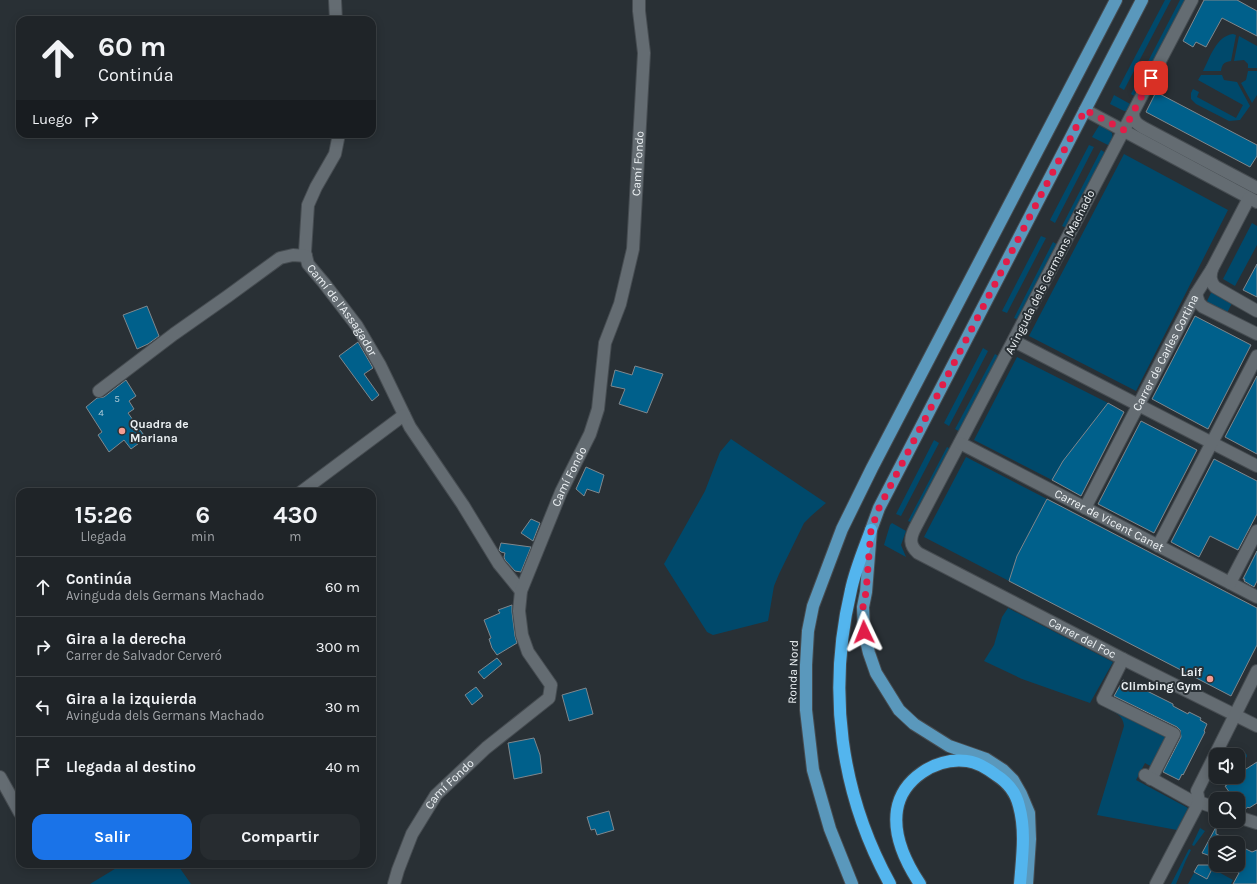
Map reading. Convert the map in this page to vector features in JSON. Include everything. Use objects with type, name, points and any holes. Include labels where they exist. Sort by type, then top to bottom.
[{"type":"highway","points":[[871,530],[851,589],[845,623],[839,678],[841,724],[844,756],[856,807],[881,868],[890,884]]},
{"type":"highway","points":[[920,884],[900,846],[897,825],[897,810],[904,789],[919,775],[937,764],[950,761],[967,761],[986,768],[1001,778],[1013,790],[1019,804],[1023,823],[1020,884]]},
{"type":"main road","name":"Ronda Nord","points":[[852,884],[830,829],[814,770],[806,710],[808,631],[813,606],[842,529],[872,468],[1116,0]]},
{"type":"main road","points":[[1027,884],[1030,839],[1028,814],[1021,794],[1013,780],[1003,770],[986,759],[949,746],[914,724],[899,710],[876,673],[864,632],[863,607],[866,592],[871,530],[879,508],[1142,0]]},
{"type":"street","points":[[335,0],[336,16]]},
{"type":"street","name":"Camí Fondo","points":[[394,884],[412,834],[436,795],[486,748],[548,698],[551,686],[528,652],[522,635],[519,611],[521,591],[561,492],[590,434],[598,409],[605,343],[620,304],[633,249],[644,52],[639,0]]},
{"type":"street","name":"Avinguda dels Germans Machado","points":[[911,544],[912,533],[1192,0]]},
{"type":"street","points":[[1085,110],[1253,200]]},
{"type":"street","points":[[1133,113],[1133,119],[1137,124],[1257,188]]},
{"type":"street","name":"Camí de l'Assagador","points":[[339,138],[335,154],[316,187],[308,206],[305,252],[308,264],[358,326],[380,365],[410,427],[463,505],[499,564],[521,591]]},
{"type":"street","name":"Carrer de Carles Cortina","points":[[1085,508],[1196,294],[1253,200]]},
{"type":"street","points":[[99,391],[174,334],[280,258],[293,255],[306,256]]},
{"type":"street","points":[[1212,269],[1210,276],[1211,282],[1215,287],[1257,311]]},
{"type":"street","points":[[1206,308],[1202,301],[1207,292],[1214,289],[1220,290]]},
{"type":"street","points":[[1196,294],[1196,299],[1206,308],[1257,334]]},
{"type":"street","points":[[1014,341],[1257,466]]},
{"type":"street","points":[[1158,546],[1257,356]]},
{"type":"street","points":[[306,488],[404,416]]},
{"type":"street","name":"Carrer de Vicent Canet","points":[[960,443],[1257,597]]},
{"type":"street","points":[[1230,583],[1257,531]]},
{"type":"street","name":"Carrer del Foc","points":[[911,544],[918,553],[1234,716],[1257,726]]},
{"type":"street","points":[[1123,659],[1103,699],[1174,734],[1148,777],[1198,803],[1209,806]]},
{"type":"street","points":[[1156,884],[1198,803],[1197,791],[1257,670]]},
{"type":"street","points":[[0,777],[16,806]]},
{"type":"street","points":[[1245,819],[1257,823]]},
{"type":"shaded area","points":[[1165,0],[1171,0],[1124,90],[1119,87]]},
{"type":"shaded area","points":[[1180,0],[1186,0],[1136,97],[1131,94]]},
{"type":"shaded area","points":[[1233,34],[1236,35],[1231,61],[1224,64],[1221,71],[1203,71],[1218,43],[1227,36]]},
{"type":"shaded area","points":[[1239,36],[1257,46],[1257,68],[1248,68],[1248,64],[1244,60],[1234,61]]},
{"type":"shaded area","points":[[1248,71],[1257,71],[1257,95],[1252,103],[1241,83],[1246,80]]},
{"type":"shaded area","points":[[1201,75],[1222,75],[1224,80],[1237,82],[1250,106],[1240,120],[1229,121],[1196,104],[1191,99],[1193,89],[1199,92],[1197,97],[1236,118],[1243,105],[1198,80]]},
{"type":"shaded area","points":[[1114,95],[1132,105],[1127,111],[1110,104]]},
{"type":"shaded area","points":[[1100,124],[1112,133],[1113,140],[1110,146],[1092,137]]},
{"type":"shaded area","points":[[1089,145],[1094,147],[1055,223],[1050,220]]},
{"type":"shaded area","points":[[1101,150],[1106,153],[1067,228],[1062,226]]},
{"type":"shaded area","points":[[1124,154],[1228,210],[1136,391],[1029,336]]},
{"type":"shaded area","points":[[1252,223],[1257,226],[1257,245],[1235,286],[1223,279]]},
{"type":"shaded area","points":[[1041,236],[1046,238],[1007,313],[1002,311]]},
{"type":"shaded area","points":[[1053,242],[1058,245],[1019,320],[1014,318]]},
{"type":"shaded area","points":[[1211,293],[1232,303],[1227,313],[1208,303],[1207,301]]},
{"type":"shaded area","points":[[983,348],[988,351],[949,426],[944,423]]},
{"type":"shaded area","points":[[995,354],[1000,357],[960,432],[955,429]]},
{"type":"shaded area","points":[[1017,357],[1108,403],[1062,463],[1052,480],[974,440]]},
{"type":"shaded area","points":[[731,439],[826,503],[804,523],[774,586],[768,621],[713,635],[707,632],[664,564],[705,491],[720,452]]},
{"type":"shaded area","points":[[934,440],[939,443],[901,516],[896,514]]},
{"type":"shaded area","points":[[947,447],[952,450],[913,523],[908,521]]},
{"type":"shaded area","points":[[966,457],[1047,499],[1017,556],[1009,581],[924,537]]},
{"type":"shaded area","points":[[892,523],[906,531],[901,545],[906,557],[884,545]]},
{"type":"shaded area","points":[[1008,608],[1113,662],[1090,703],[1022,679],[984,661],[994,645],[1002,617]]},
{"type":"shaded area","points":[[1111,706],[1168,737],[1152,767],[1145,763],[1136,780],[1188,808],[1177,830],[1097,815],[1124,726],[1119,715],[1108,709]]},
{"type":"shaded area","points":[[1200,828],[1205,831],[1194,846],[1192,845]]},
{"type":"shaded area","points":[[1189,849],[1191,850],[1176,884],[1171,884]]},
{"type":"shaded area","points":[[116,868],[180,868],[191,884],[90,884]]},
{"type":"shaded area","points":[[1211,872],[1218,872],[1233,880],[1231,884],[1188,884],[1194,873],[1207,879]]},
{"type":"building","points":[[1204,0],[1237,0],[1257,11],[1257,36],[1222,18],[1206,47],[1196,42],[1193,47],[1183,41]]},
{"type":"building","points":[[1156,92],[1257,145],[1257,156],[1250,167],[1146,112]]},
{"type":"building","points":[[1257,264],[1257,297],[1243,290]]},
{"type":"building","points":[[147,306],[159,336],[148,344],[137,349],[123,315]]},
{"type":"building","points":[[1195,316],[1251,345],[1208,429],[1152,399]]},
{"type":"building","points":[[358,342],[373,368],[364,374],[379,395],[372,401],[339,356]]},
{"type":"building","points":[[635,366],[663,374],[647,413],[619,404],[625,389],[611,386],[615,370],[632,375]]},
{"type":"building","points":[[1257,376],[1257,454],[1225,437]]},
{"type":"building","points":[[126,380],[136,396],[129,401],[134,409],[128,413],[146,438],[131,449],[124,440],[109,452],[98,435],[102,432],[86,407],[97,398],[104,397]]},
{"type":"building","points":[[1108,403],[1124,412],[1081,496],[1052,480],[1063,461]]},
{"type":"building","points":[[1141,421],[1197,450],[1154,533],[1098,504]]},
{"type":"building","points":[[1214,459],[1257,481],[1257,514],[1238,550],[1210,536],[1199,557],[1171,542]]},
{"type":"building","points":[[586,467],[604,475],[599,493],[587,489],[584,496],[576,489]]},
{"type":"building","points":[[1047,499],[1257,608],[1257,645],[1231,696],[1009,581],[1017,556]]},
{"type":"building","points":[[531,519],[540,523],[533,541],[521,533]]},
{"type":"building","points":[[501,543],[531,547],[521,572],[515,571],[505,560],[505,553],[499,550]]},
{"type":"building","points":[[1257,551],[1257,581],[1254,587],[1243,579]]},
{"type":"building","points":[[512,605],[517,643],[497,655],[492,648],[489,639],[491,638],[484,620],[500,613],[498,610]]},
{"type":"building","points":[[497,658],[502,664],[484,679],[478,672]]},
{"type":"building","points":[[1123,680],[1173,704],[1173,706],[1188,714],[1189,712],[1201,718],[1200,720],[1207,724],[1204,731],[1205,732],[1179,780],[1163,772],[1181,737],[1180,730],[1177,727],[1114,696]]},
{"type":"building","points":[[476,687],[483,696],[472,705],[465,695]]},
{"type":"building","points":[[586,688],[593,714],[569,721],[562,695]]},
{"type":"building","points":[[534,738],[540,755],[542,773],[514,779],[508,743]]},
{"type":"building","points":[[1257,762],[1257,803],[1245,809],[1245,792],[1229,792],[1225,786],[1227,785],[1226,784],[1245,784],[1246,769]]},
{"type":"building","points":[[609,811],[614,830],[597,835],[595,829],[591,830],[587,817]]},
{"type":"building","points":[[1216,828],[1216,834],[1221,836],[1211,836]]},
{"type":"building","points":[[1209,840],[1209,856],[1202,853]]},
{"type":"building","points":[[1245,848],[1252,852],[1257,850],[1257,884],[1233,884],[1239,873],[1237,872],[1245,872]]},
{"type":"building","points":[[1198,865],[1209,865],[1209,872],[1210,872],[1207,879],[1194,872]]},
{"type":"place","name":"Quadra de Mariana","points":[[122,431]]},
{"type":"place","name":"Laif Climbing Gym","points":[[1210,679]]},
{"type":"route","points":[[864,632],[863,607],[866,592],[871,530],[879,508],[1085,110],[1124,130],[1151,78]]}]
